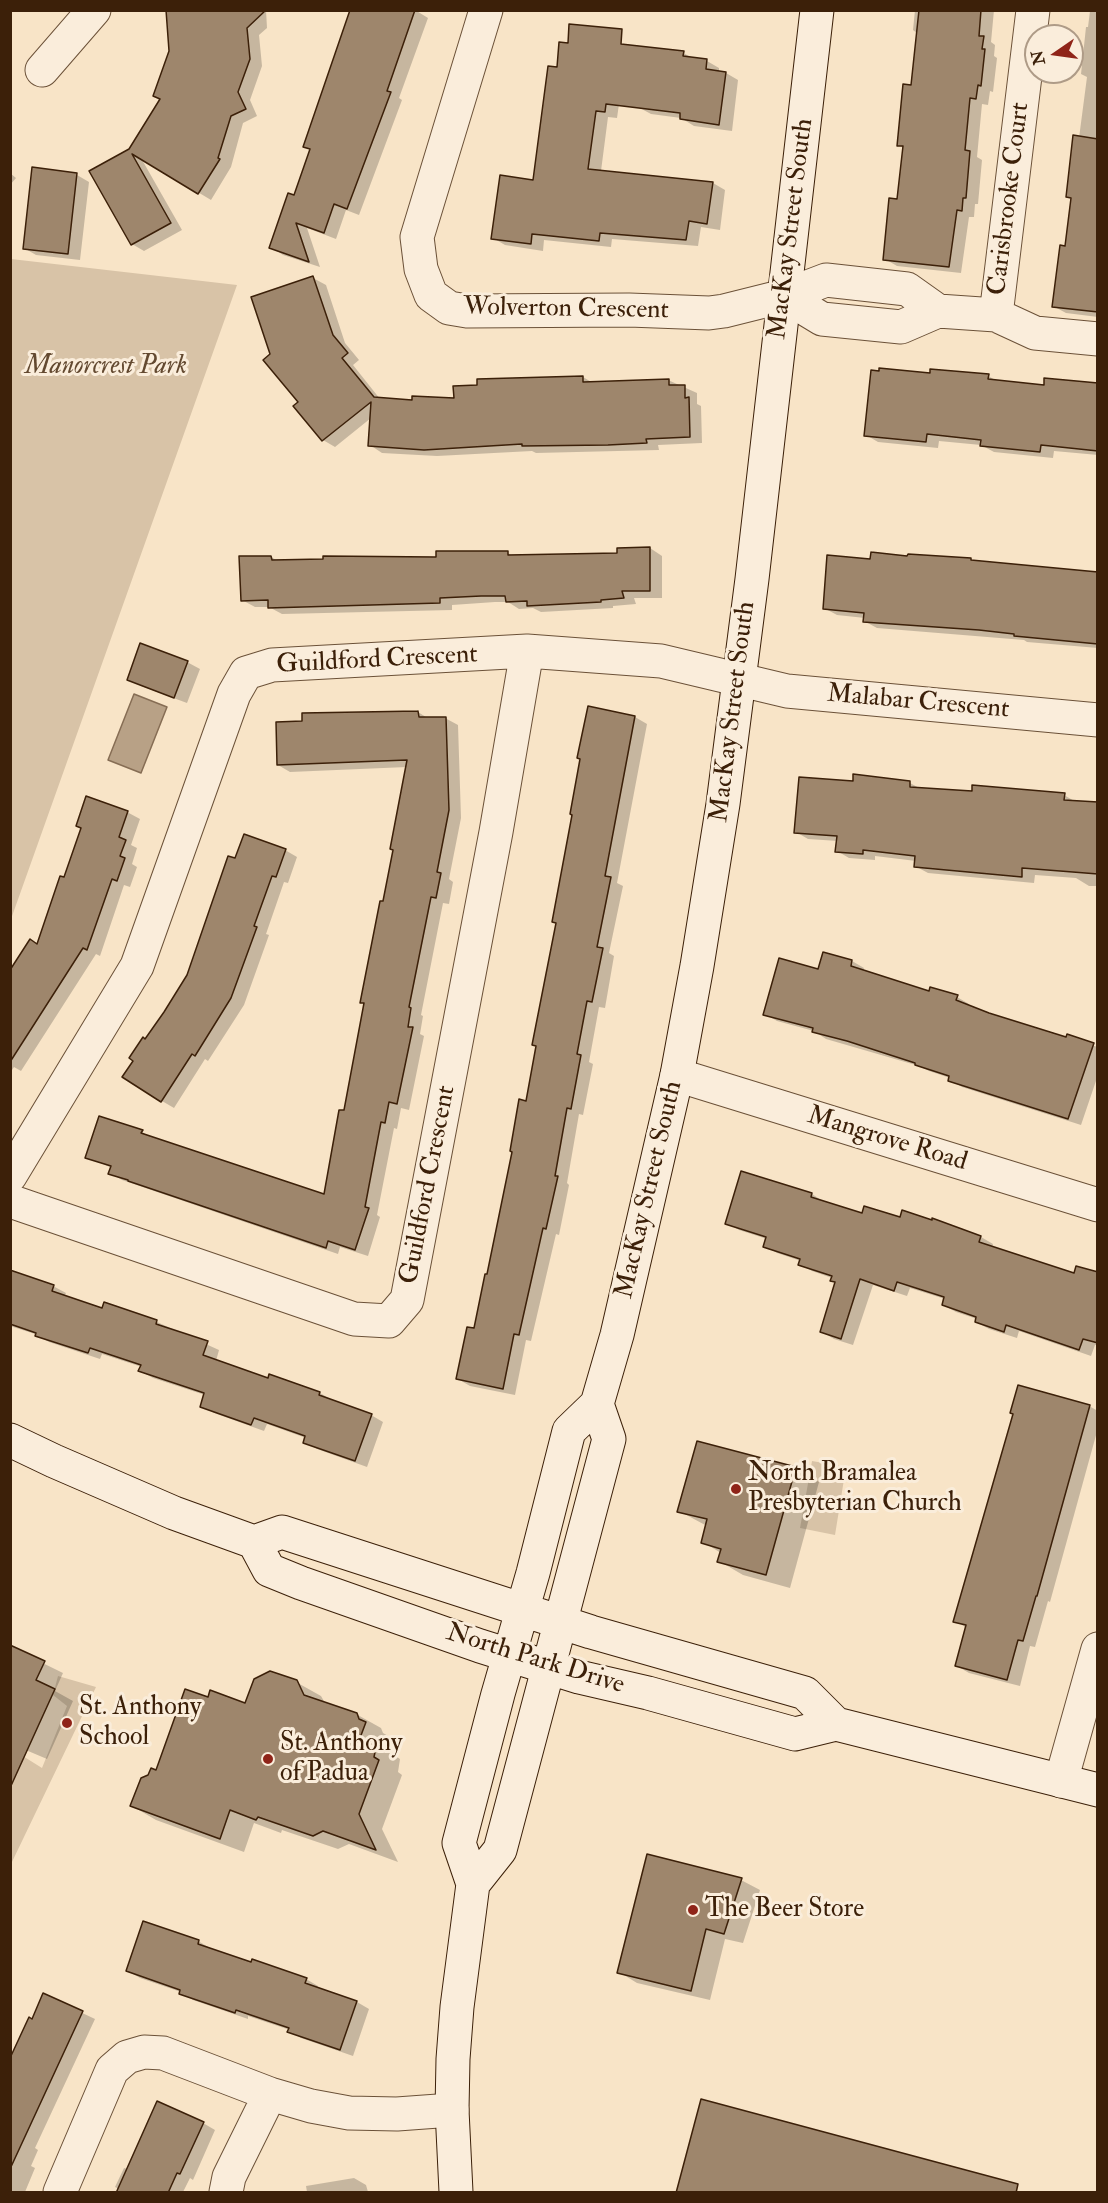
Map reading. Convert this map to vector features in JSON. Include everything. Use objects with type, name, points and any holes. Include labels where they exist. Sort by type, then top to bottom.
[{"type":"street","points":[[42,70],[94,10]]},
{"type":"street","name":"Wolverton Crescent","points":[[486,10],[417,237],[421,269],[431,295],[449,308],[467,311],[629,310],[709,313],[784,296]]},
{"type":"street","name":"MacKay Street South","points":[[473,1884],[459,1843],[569,1431],[597,1404],[617,1335],[677,1075],[723,804],[817,10]]},
{"type":"street","name":"Carisbrooke Court","points":[[996,315],[1033,10]]},
{"type":"street","name":"Carisbrooke Court","points":[[784,296],[826,280],[907,289],[938,311],[996,315],[1035,333],[1098,339]]},
{"type":"street","name":"Guildford Crescent","points":[[10,1176],[136,966],[234,694],[246,673],[272,665],[527,651],[661,661],[739,680]]},
{"type":"street","name":"Guildford Crescent","points":[[10,1202],[354,1319],[389,1321],[407,1300],[496,832],[527,651]]},
{"type":"street","name":"Malabar Crescent","points":[[739,680],[788,691],[1098,720]]},
{"type":"street","name":"Mangrove Road","points":[[677,1075],[1098,1205]]},
{"type":"street","points":[[456,2193],[452,2110],[457,2007],[473,1884],[500,1850],[609,1439],[597,1404]]},
{"type":"street","points":[[10,1440],[174,1513],[254,1542]]},
{"type":"street","name":"North Park Drive","points":[[836,1724],[805,1693],[560,1622],[282,1532],[254,1542],[269,1570],[301,1583],[549,1667],[795,1734],[836,1724],[1098,1790]]},
{"type":"street","points":[[1061,1780],[1098,1649]]},
{"type":"street","points":[[60,2193],[112,2070],[127,2056],[144,2052],[163,2053],[270,2094],[311,2106],[349,2113],[397,2114],[452,2110]]},
{"type":"street","points":[[226,2193],[229,2177],[270,2094]]},
{"type":"green space","name":"Manorcrest Park","points":[[10,259],[237,285],[11,919]]},
{"type":"green space","points":[[812,1461],[846,1467],[835,1535],[800,1528]]},
{"type":"green space","points":[[58,1676],[96,1687],[11,1864],[11,1769],[18,1753],[42,1768],[67,1706],[53,1695]]},
{"type":"shaded area","points":[[134,694],[167,707],[141,773],[108,760]]},
{"type":"building","points":[[166,10],[266,10],[247,28],[250,59],[238,92],[246,109],[231,116],[218,158],[220,159],[198,194],[132,154],[171,223],[131,245],[89,171],[129,149],[160,99],[153,96],[169,51]]},
{"type":"building","points":[[350,10],[415,10],[387,91],[391,92],[347,209],[334,204],[324,233],[296,223],[309,262],[269,248],[288,193],[294,195],[310,149],[303,147]]},
{"type":"building","points":[[919,10],[981,10],[979,36],[984,36],[982,49],[985,49],[981,86],[978,85],[976,99],[970,98],[965,150],[970,151],[966,198],[963,198],[962,211],[957,210],[949,267],[883,260],[889,198],[897,199],[903,146],[897,146],[903,84],[911,85]]},
{"type":"building","points":[[569,24],[622,29],[621,44],[684,51],[683,56],[707,59],[706,69],[726,72],[719,125],[680,119],[680,113],[606,104],[605,112],[596,111],[588,169],[713,182],[707,224],[689,221],[686,240],[600,233],[599,241],[532,234],[531,244],[491,239],[500,175],[533,180],[548,66],[557,67],[559,42],[568,43]]},
{"type":"building","points":[[1073,135],[1098,139],[1098,312],[1052,307],[1060,245],[1065,246],[1071,198],[1066,197]]},
{"type":"building","points":[[32,167],[77,173],[68,254],[23,249]]},
{"type":"building","points":[[313,276],[333,335],[348,353],[342,358],[374,397],[412,400],[412,396],[454,398],[453,386],[477,385],[477,379],[583,376],[583,382],[669,379],[669,385],[685,385],[685,398],[689,397],[690,437],[646,439],[647,443],[608,445],[522,446],[522,444],[424,450],[368,446],[371,402],[322,441],[293,406],[298,402],[263,360],[270,354],[251,297]]},
{"type":"building","points":[[879,368],[930,373],[930,369],[989,374],[988,379],[1044,385],[1044,378],[1098,383],[1098,451],[1041,445],[1040,452],[980,446],[981,440],[927,434],[926,442],[864,436],[871,370],[879,371]]},
{"type":"building","points":[[650,547],[650,591],[622,591],[624,598],[601,600],[601,602],[527,606],[527,601],[506,602],[505,596],[481,596],[440,598],[440,603],[268,608],[268,600],[241,601],[239,556],[271,556],[272,560],[323,559],[323,556],[436,557],[436,551],[508,551],[508,555],[617,553],[617,548]]},
{"type":"building","points":[[871,552],[907,556],[908,554],[971,558],[971,560],[1098,572],[1098,644],[1014,636],[1014,634],[979,630],[863,622],[864,613],[823,609],[827,555],[870,559]]},
{"type":"building","points":[[140,643],[188,661],[174,698],[127,680]]},
{"type":"building","points":[[588,706],[635,716],[605,876],[611,877],[597,947],[603,948],[592,1002],[587,1001],[577,1054],[581,1055],[571,1109],[567,1108],[555,1176],[558,1176],[546,1229],[543,1228],[519,1335],[514,1334],[503,1389],[456,1379],[467,1327],[474,1328],[485,1274],[487,1274],[512,1152],[510,1151],[519,1099],[526,1101],[536,1046],[532,1045],[556,923],[552,922],[572,815],[570,814],[580,759],[577,758]]},
{"type":"building","points":[[418,711],[419,717],[446,717],[449,810],[437,872],[441,873],[436,898],[431,897],[409,1007],[411,1008],[408,1027],[413,1027],[397,1104],[389,1102],[385,1123],[381,1122],[365,1207],[369,1208],[355,1250],[328,1241],[326,1248],[128,1181],[108,1174],[111,1166],[85,1158],[99,1116],[143,1130],[141,1133],[324,1194],[339,1110],[344,1110],[364,1003],[360,1003],[380,901],[383,901],[393,850],[390,849],[407,760],[277,765],[276,722],[302,721],[302,713]]},
{"type":"building","points":[[853,774],[910,781],[910,787],[972,791],[972,785],[1065,793],[1064,800],[1098,802],[1098,874],[1022,868],[1022,877],[914,867],[915,856],[863,850],[863,854],[835,852],[837,836],[794,833],[799,777],[853,781]]},
{"type":"building","points":[[86,796],[128,811],[119,837],[126,840],[120,856],[125,858],[117,881],[112,879],[87,950],[83,948],[10,1062],[10,970],[30,939],[37,944],[60,876],[64,877],[81,828],[76,826]]},
{"type":"building","points":[[244,834],[286,849],[276,877],[272,876],[254,926],[257,927],[231,998],[195,1056],[192,1054],[161,1102],[122,1077],[133,1061],[129,1058],[164,1012],[187,975],[228,856],[235,858]]},
{"type":"building","points":[[823,952],[852,960],[851,966],[929,991],[930,987],[958,995],[956,1000],[989,1013],[1066,1037],[1067,1034],[1094,1043],[1068,1119],[948,1081],[949,1076],[847,1041],[812,1032],[813,1028],[763,1015],[779,958],[818,969]]},
{"type":"building","points":[[741,1171],[812,1193],[811,1197],[862,1213],[864,1206],[900,1217],[902,1210],[932,1220],[932,1218],[981,1236],[979,1242],[1074,1273],[1076,1266],[1098,1272],[1098,1343],[1083,1339],[1079,1350],[1006,1325],[1004,1332],[975,1322],[976,1317],[942,1305],[944,1297],[897,1282],[894,1291],[860,1279],[841,1339],[820,1332],[835,1282],[830,1281],[832,1276],[798,1265],[800,1259],[763,1247],[766,1237],[725,1224]]},
{"type":"building","points":[[10,1270],[54,1285],[52,1291],[102,1308],[104,1302],[157,1320],[156,1324],[208,1341],[203,1355],[268,1378],[269,1374],[372,1414],[355,1461],[303,1443],[305,1436],[254,1418],[251,1425],[200,1407],[204,1393],[138,1371],[141,1365],[90,1348],[88,1353],[35,1336],[36,1333],[10,1324]]},
{"type":"building","points":[[1018,1385],[1090,1405],[1037,1596],[1023,1641],[1018,1640],[1007,1680],[955,1666],[966,1625],[953,1622],[1013,1414],[1010,1413]]},
{"type":"building","name":"North Bramalea Presbyterian Church","points":[[697,1441],[796,1467],[766,1575],[717,1562],[721,1549],[701,1543],[707,1519],[677,1512]]},
{"type":"building","points":[[10,1645],[45,1661],[36,1680],[55,1689],[10,1788]]},
{"type":"building","name":"St. Anthony of Padua","points":[[270,1671],[297,1680],[304,1695],[357,1713],[359,1719],[366,1722],[360,1738],[377,1743],[374,1757],[379,1760],[359,1814],[376,1850],[323,1831],[313,1836],[230,1810],[220,1839],[130,1806],[141,1778],[148,1775],[151,1768],[156,1770],[185,1689],[208,1697],[210,1690],[245,1703],[254,1679]]},
{"type":"building","points":[[647,1854],[742,1878],[724,1934],[706,1929],[691,1991],[617,1973]]},
{"type":"building","points":[[143,1921],[199,1940],[198,1944],[307,1978],[305,1983],[357,2001],[340,2050],[287,2032],[289,2028],[179,1994],[180,1990],[126,1971]]},
{"type":"building","points":[[43,1993],[83,2011],[10,2169],[10,2058],[29,2017],[32,2019]]},
{"type":"building","points":[[701,2099],[1018,2184],[1016,2193],[676,2193]]},
{"type":"building","points":[[157,2101],[204,2122],[180,2174],[177,2173],[168,2193],[116,2193]]},
{"type":"place","name":"North Bramalea Presbyterian Church","points":[[736,1489]]},
{"type":"place","name":"St. Anthony School","points":[[67,1723]]},
{"type":"place","name":"St. Anthony of Padua","points":[[268,1759]]},
{"type":"place","name":"The Beer Store","points":[[693,1910]]}]
